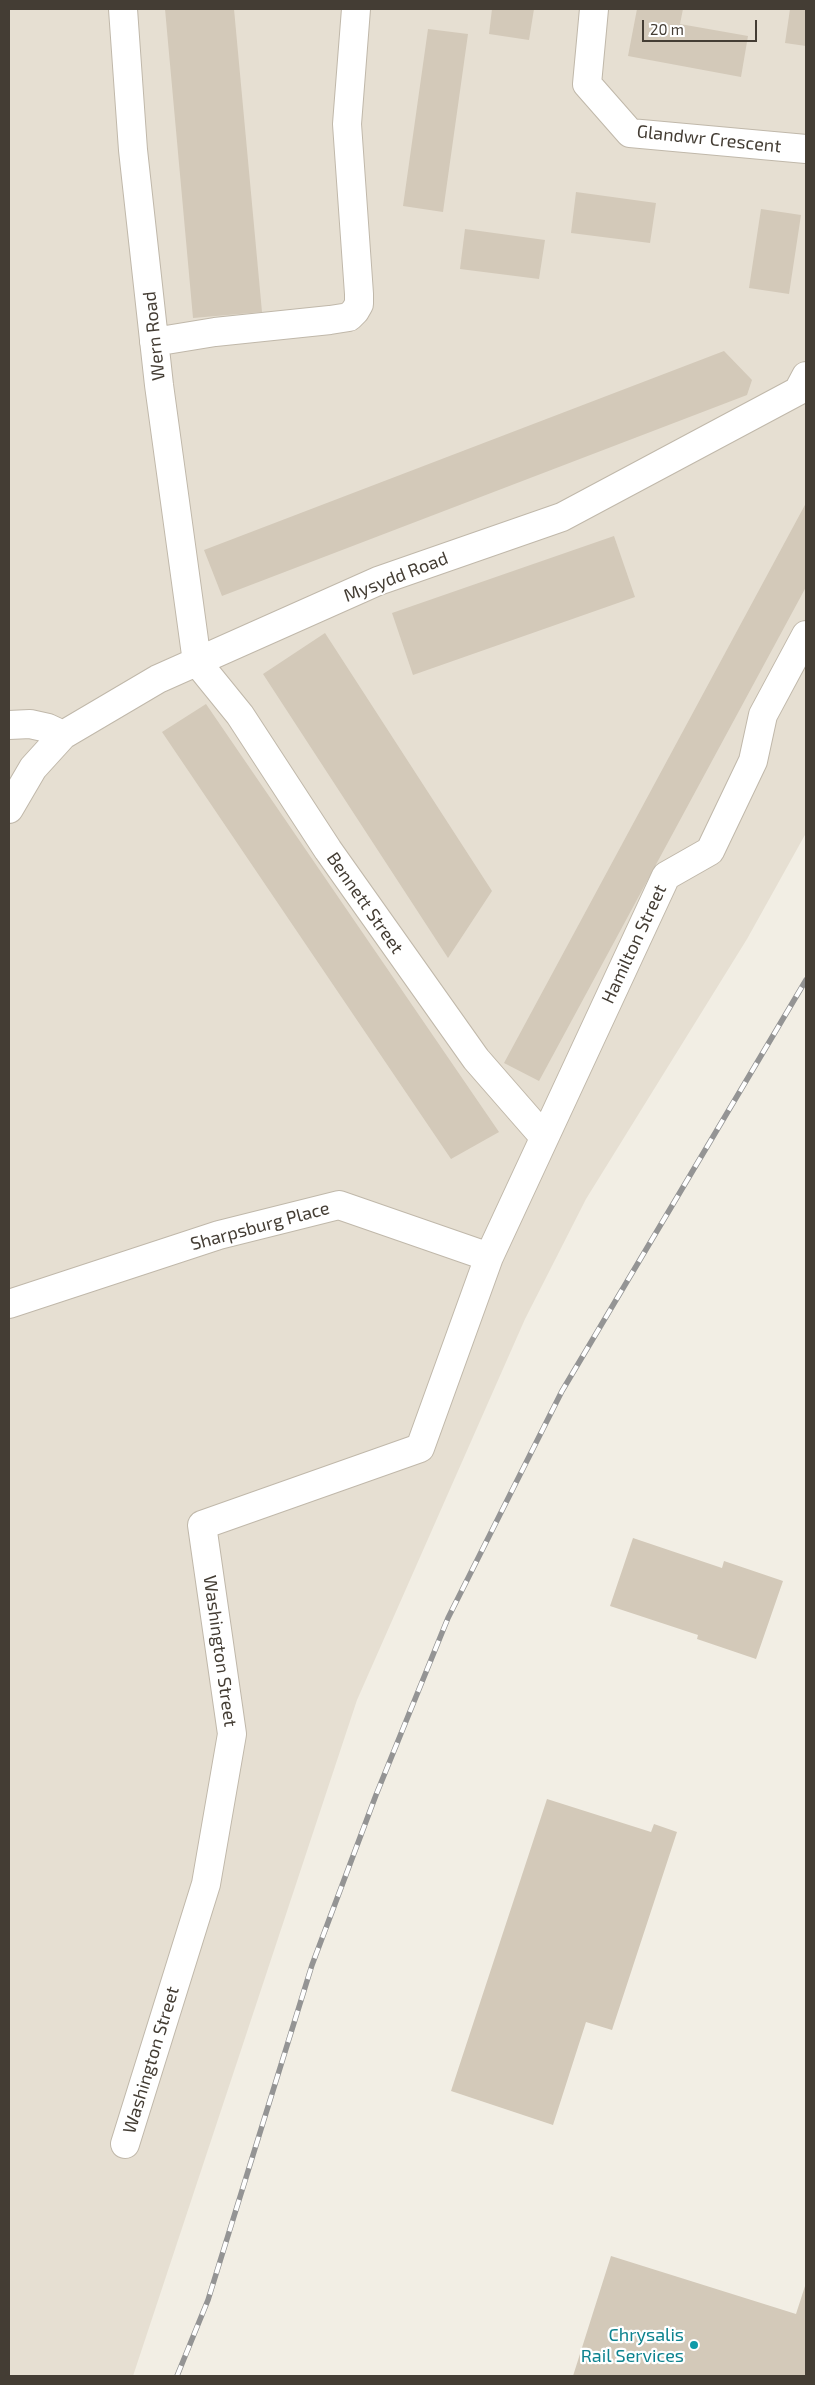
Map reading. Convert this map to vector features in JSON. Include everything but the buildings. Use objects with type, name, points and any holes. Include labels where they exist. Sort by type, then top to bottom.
[{"type":"street","name":"Wern Road","points":[[123,9],[133,150],[154,342],[197,662]]},
{"type":"street","points":[[154,342],[215,332],[330,320],[349,316],[355,311],[359,304],[359,294],[347,124],[356,9]]},
{"type":"street","name":"Glandwr Crescent","points":[[594,9],[587,84],[630,132],[806,149]]},
{"type":"street","name":"Mysydd Road","points":[[9,809],[34,768],[63,735],[127,696],[197,662],[378,581],[562,517],[803,388]]},
{"type":"street","name":"Hamilton Street","points":[[489,1256],[666,876],[710,851],[753,761],[763,715],[806,635]]},
{"type":"street","name":"Bennett Street","points":[[197,662],[240,715],[328,850],[476,1059],[544,1137]]},
{"type":"street","points":[[9,725],[30,724],[48,728],[63,735]]},
{"type":"street","name":"Sharpsburg Place","points":[[9,1304],[219,1235],[339,1205],[489,1256]]},
{"type":"street","name":"Washington Street","points":[[125,2144],[206,1884],[232,1734],[202,1525],[420,1448],[489,1256]]},
{"type":"shaded area","points":[[9,9],[806,9],[806,833],[747,939],[586,1199],[525,1319],[357,1700],[133,2376],[9,2376]]},
{"type":"railway","points":[[177,2376],[208,2300],[312,1965],[376,1795],[448,1618],[562,1391],[806,980]]},
{"type":"place","name":"Chrysalis Rail Services","points":[[694,2345]]}]
